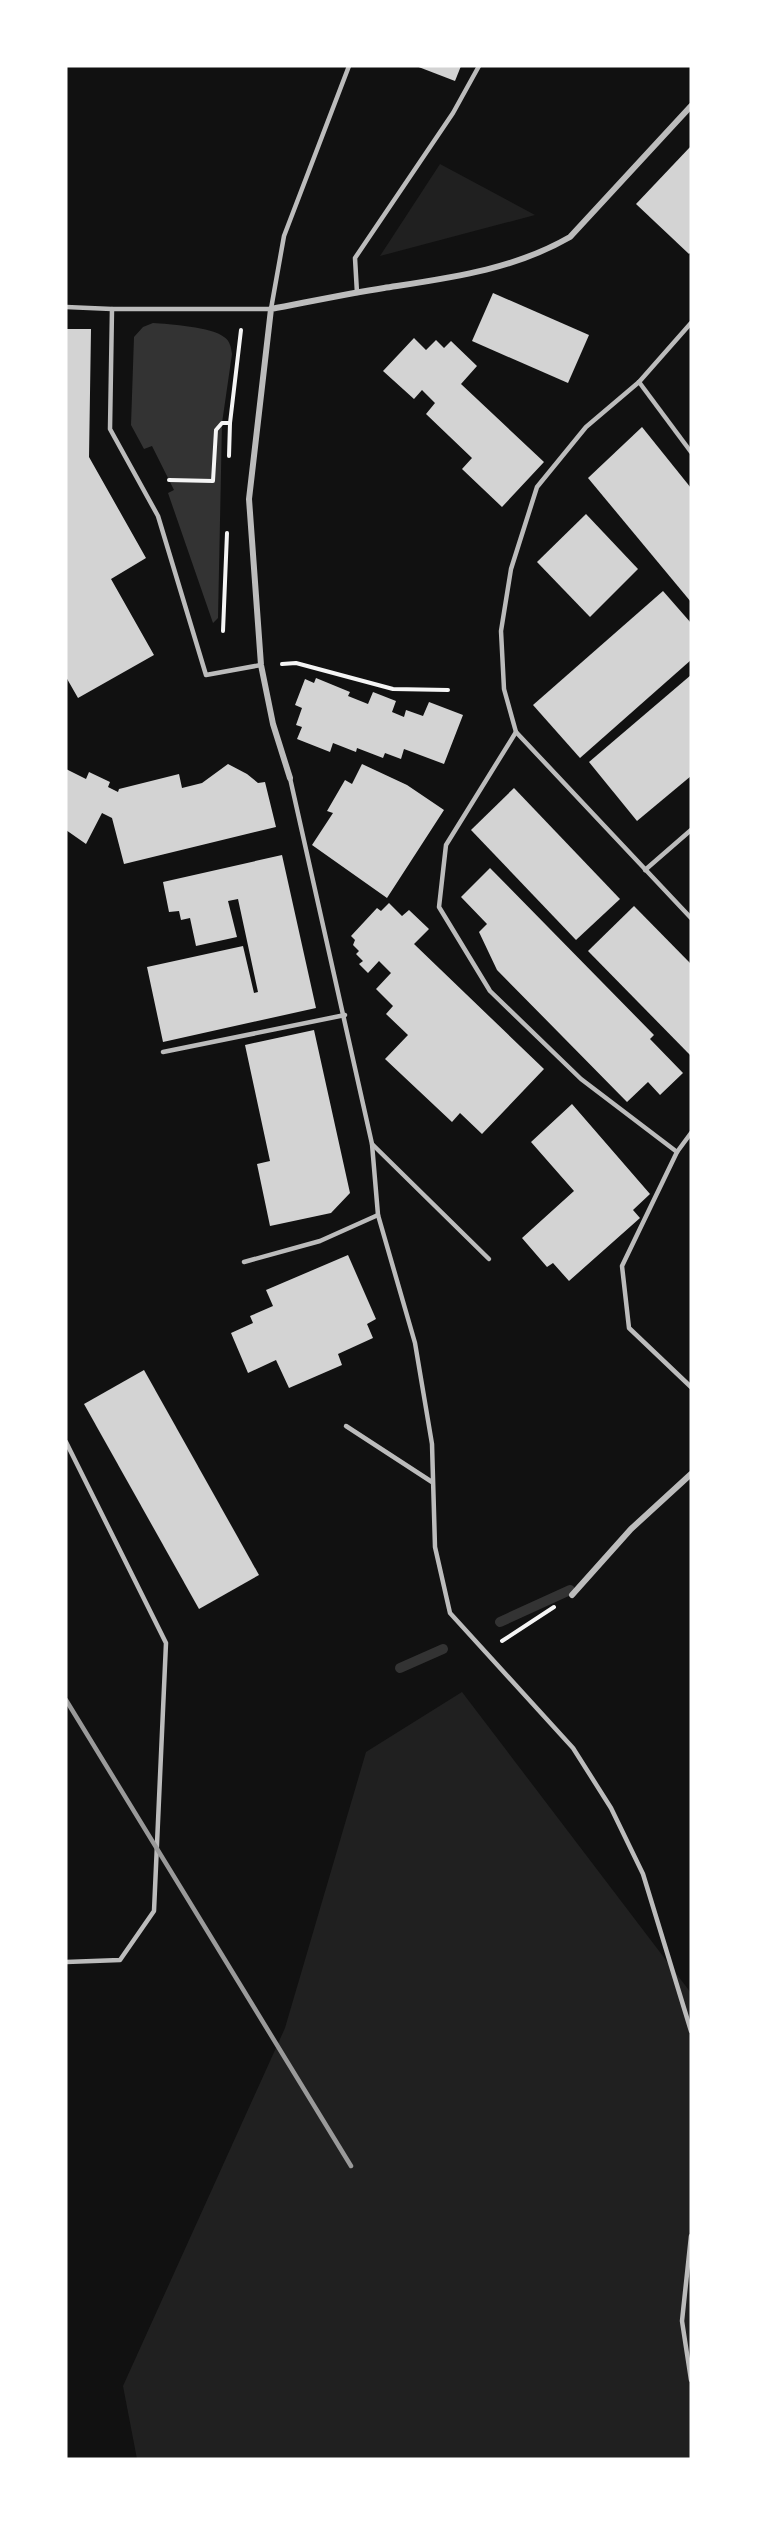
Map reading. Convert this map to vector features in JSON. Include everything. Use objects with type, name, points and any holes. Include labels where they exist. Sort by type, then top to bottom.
[{"type":"street","points":[[290,778],[273,724],[261,665],[249,499],[270,309],[485,272],[525,260],[552,248],[570,237],[691,106]]},
{"type":"street","points":[[572,1595],[631,1528],[691,1474]]},
{"type":"lane","points":[[66,307],[270,309],[284,236],[349,66]]},
{"type":"lane","points":[[357,293],[355,258],[453,113],[479,66]]},
{"type":"lane","points":[[112,309],[110,429],[158,516],[206,675],[261,665]]},
{"type":"lane","points":[[691,323],[639,382],[586,427],[537,487],[511,569],[501,631],[504,689],[516,732],[691,918]]},
{"type":"lane","points":[[639,382],[691,452]]},
{"type":"lane","points":[[516,732],[446,845],[439,907],[490,992],[581,1079],[677,1152]]},
{"type":"lane","points":[[290,778],[345,1015],[372,1144],[378,1215],[415,1343],[432,1444],[435,1547],[450,1613],[573,1748],[611,1808],[643,1874],[691,2031]]},
{"type":"lane","points":[[645,870],[691,830]]},
{"type":"lane","points":[[163,1052],[345,1015]]},
{"type":"lane","points":[[691,1133],[677,1152],[622,1266],[629,1328],[691,1387]]},
{"type":"lane","points":[[372,1144],[489,1258]]},
{"type":"lane","points":[[244,1262],[320,1241],[378,1215]]},
{"type":"lane","points":[[346,1426],[432,1482]]},
{"type":"lane","points":[[66,1442],[166,1643],[154,1911],[120,1960],[66,1962]]},
{"type":"lane","points":[[691,2236],[682,2321],[691,2380]]},
{"type":"path","points":[[169,480],[213,481],[216,430],[222,423],[230,423]]},
{"type":"path","points":[[261,665],[296,663],[393,689],[448,690]]},
{"type":"path","points":[[487,1652],[572,1595]]},
{"type":"shaded area","points":[[440,164],[535,215],[380,256]]},
{"type":"shaded area","points":[[153,323],[190,327],[218,334],[229,342],[232,354],[222,423],[218,618],[213,623],[168,493],[174,490],[152,446],[144,449],[131,425],[134,337],[143,327]]},
{"type":"shaded area","points":[[462,1692],[691,1993],[691,2459],[137,2459],[123,2386],[285,2028],[366,1752]]},
{"type":"building","points":[[416,66],[461,66],[455,81]]},
{"type":"building","points":[[691,146],[691,252],[689,254],[636,204]]},
{"type":"building","points":[[493,293],[589,335],[568,383],[472,341]]},
{"type":"building","points":[[66,329],[91,329],[89,457],[146,558],[111,579],[154,655],[78,698],[66,677]]},
{"type":"building","points":[[414,338],[426,350],[436,340],[444,348],[451,341],[477,366],[461,384],[544,462],[502,507],[462,469],[472,458],[426,414],[435,403],[422,390],[414,399],[383,371]]},
{"type":"building","points":[[642,427],[691,488],[691,602],[588,478]]},
{"type":"building","points":[[586,514],[638,569],[590,617],[537,562]]},
{"type":"building","points":[[663,591],[691,623],[691,660],[580,758],[533,705]]},
{"type":"building","points":[[691,675],[691,776],[637,821],[589,762]]},
{"type":"building","points":[[316,678],[350,692],[348,696],[368,704],[373,692],[396,701],[392,712],[404,717],[406,710],[423,716],[429,702],[463,715],[444,764],[404,749],[401,759],[385,753],[383,758],[357,748],[356,752],[333,743],[330,752],[297,739],[302,727],[296,725],[302,708],[295,705],[305,679],[314,683]]},
{"type":"building","points":[[228,764],[258,783],[265,782],[276,827],[124,864],[112,818],[102,813],[86,844],[66,830],[66,769],[86,779],[89,772],[110,782],[108,787],[118,792],[119,789],[179,774],[182,788],[202,783]]},
{"type":"building","points":[[362,764],[407,785],[444,810],[387,898],[312,845],[333,813],[327,811],[345,780],[352,784]]},
{"type":"building","points":[[514,788],[620,899],[576,940],[471,830]]},
{"type":"building","points":[[282,855],[316,1008],[163,1042],[147,967],[243,946],[254,993],[258,992],[238,899],[228,901],[237,937],[196,946],[190,918],[181,920],[179,911],[169,912],[163,882]]},
{"type":"building","points":[[490,868],[654,1035],[650,1039],[683,1073],[660,1095],[648,1082],[627,1102],[497,970],[479,932],[487,924],[461,897]]},
{"type":"building","points":[[389,903],[402,916],[409,910],[429,929],[414,944],[544,1069],[482,1134],[460,1113],[452,1122],[385,1059],[408,1035],[386,1014],[393,1006],[376,989],[391,973],[379,961],[368,973],[359,964],[363,961],[356,954],[359,951],[353,945],[355,940],[351,936],[377,908],[381,911]]},
{"type":"building","points":[[634,906],[691,964],[691,1056],[588,951]]},
{"type":"building","points":[[314,1030],[350,1193],[331,1213],[270,1226],[257,1164],[270,1161],[245,1045]]},
{"type":"building","points":[[572,1104],[650,1194],[633,1210],[640,1218],[569,1281],[553,1263],[547,1267],[522,1238],[574,1191],[531,1142]]},
{"type":"building","points":[[348,1255],[376,1319],[367,1324],[373,1338],[338,1354],[342,1365],[289,1388],[276,1360],[248,1373],[231,1333],[253,1323],[250,1316],[273,1306],[266,1290]]},
{"type":"building","points":[[144,1370],[259,1575],[199,1609],[84,1404]]},
{"type":"waterway","points":[[500,1622],[570,1590]]},
{"type":"waterway","points":[[400,1668],[443,1649]]},
{"type":"railway","points":[[66,1700],[351,2166]]}]
